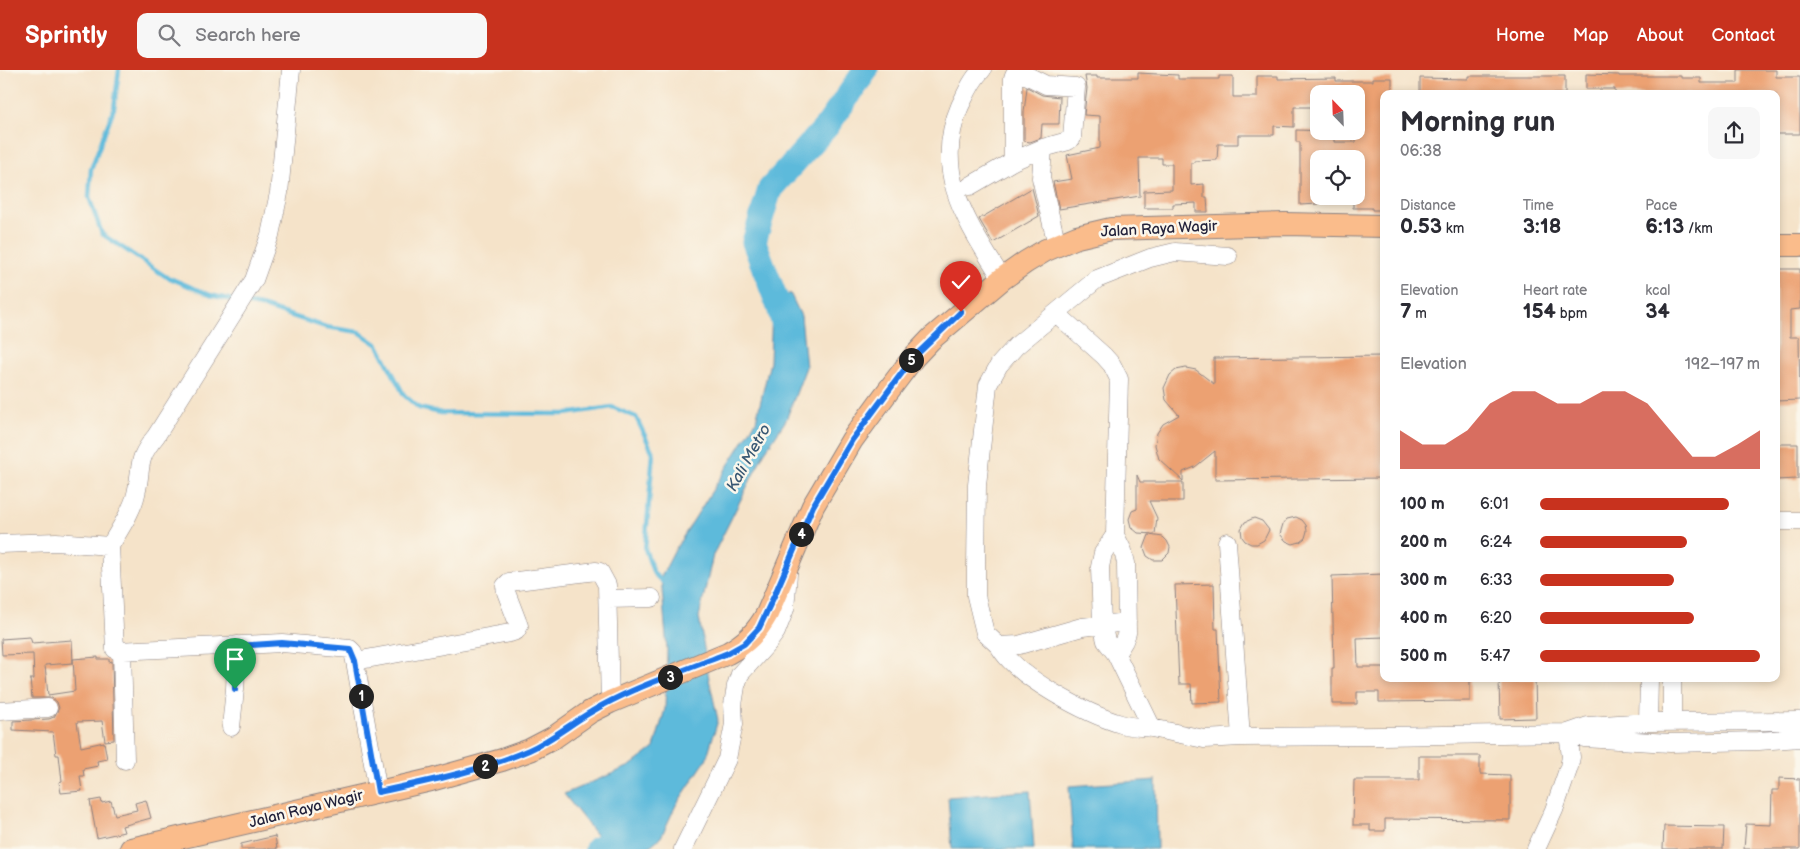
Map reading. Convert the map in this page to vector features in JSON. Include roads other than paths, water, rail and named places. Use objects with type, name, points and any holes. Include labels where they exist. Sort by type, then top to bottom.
[{"type":"main road","name":"Jalan Raya Wagir","points":[[131,849],[466,771],[530,750],[553,738],[590,712],[610,702],[728,653],[744,644],[759,628],[813,506],[852,440],[913,358],[931,339],[1002,278],[1026,262],[1058,245],[1077,237],[1111,229],[1285,224],[1380,226]]},
{"type":"main road","points":[[1780,245],[1800,245]]},
{"type":"street","points":[[291,70],[279,193],[270,235],[254,280],[144,452],[140,460],[136,494],[132,507],[110,546],[115,649],[122,651],[282,643],[350,649],[353,652],[355,661],[378,792]]},
{"type":"street","points":[[982,70],[971,84],[954,119],[950,170],[952,183],[964,214],[1002,278]]},
{"type":"street","points":[[970,186],[1019,158],[1072,138],[1076,87],[1046,85],[1026,75],[1014,75],[1019,158],[1040,178]]},
{"type":"street","points":[[1043,148],[1040,178],[1058,245]]},
{"type":"street","points":[[1228,256],[1175,252],[1150,258],[1097,279],[1016,346],[999,365],[988,385],[977,485],[976,596],[985,633],[999,646],[1004,655],[1018,669],[1086,712],[1123,724],[1204,739],[1568,733],[1584,738],[1670,743],[1800,738]]},
{"type":"street","points":[[1056,313],[1104,356],[1112,365],[1119,378],[1115,535],[1126,563],[1127,633],[1116,654]]},
{"type":"street","points":[[1780,521],[1800,521]]},
{"type":"street","points":[[1115,535],[1103,553],[1100,567],[1102,624],[1106,641],[1116,654],[1152,728]]},
{"type":"street","points":[[0,544],[56,542],[110,546]]},
{"type":"street","points":[[1227,542],[1240,737]]},
{"type":"street","points":[[682,849],[727,759],[734,724],[733,704],[740,674],[776,632],[785,609],[788,565]]},
{"type":"street","points":[[355,661],[516,631],[519,626],[505,586],[514,580],[596,571],[600,572],[607,585],[610,702]]},
{"type":"street","points":[[608,599],[652,598]]},
{"type":"street","points":[[999,646],[1019,645],[1082,627],[1127,622]]},
{"type":"street","points":[[231,727],[237,646]]},
{"type":"street","points":[[122,651],[125,760]]},
{"type":"street","points":[[1648,722],[1649,682]]},
{"type":"street","points":[[1672,682],[1672,722]]},
{"type":"street","points":[[0,711],[48,708]]},
{"type":"street","points":[[1568,733],[1588,726],[1648,722],[1800,721]]},
{"type":"street","points":[[1536,849],[1554,810],[1569,767],[1571,757],[1568,733]]},
{"type":"water","points":[[790,293],[801,316],[806,367],[786,420],[764,453],[713,555],[699,617],[718,720],[706,760],[676,805],[661,837],[650,846],[642,849],[607,849],[564,794],[630,766],[654,748],[665,709],[667,650],[661,577],[676,548],[756,421],[770,362],[772,308]]},
{"type":"water","points":[[1156,780],[1157,849],[1073,849],[1069,786]]},
{"type":"water","points":[[1030,791],[1034,849],[952,849],[948,797]]},
{"type":"waterway","points":[[119,70],[114,108],[91,169],[89,197],[102,234],[165,276],[210,295],[237,301]]},
{"type":"waterway","name":"Kali Metro","points":[[787,338],[779,307],[754,242],[770,189],[827,126],[866,70]]},
{"type":"waterway","points":[[244,303],[261,306],[326,327],[359,332],[378,345],[404,395],[419,408],[441,413],[565,414],[612,407],[636,417],[653,453],[645,549],[654,574],[664,583]]},
{"type":"waterway","name":"Kali Metro","points":[[597,849],[608,844],[628,821]]}]
